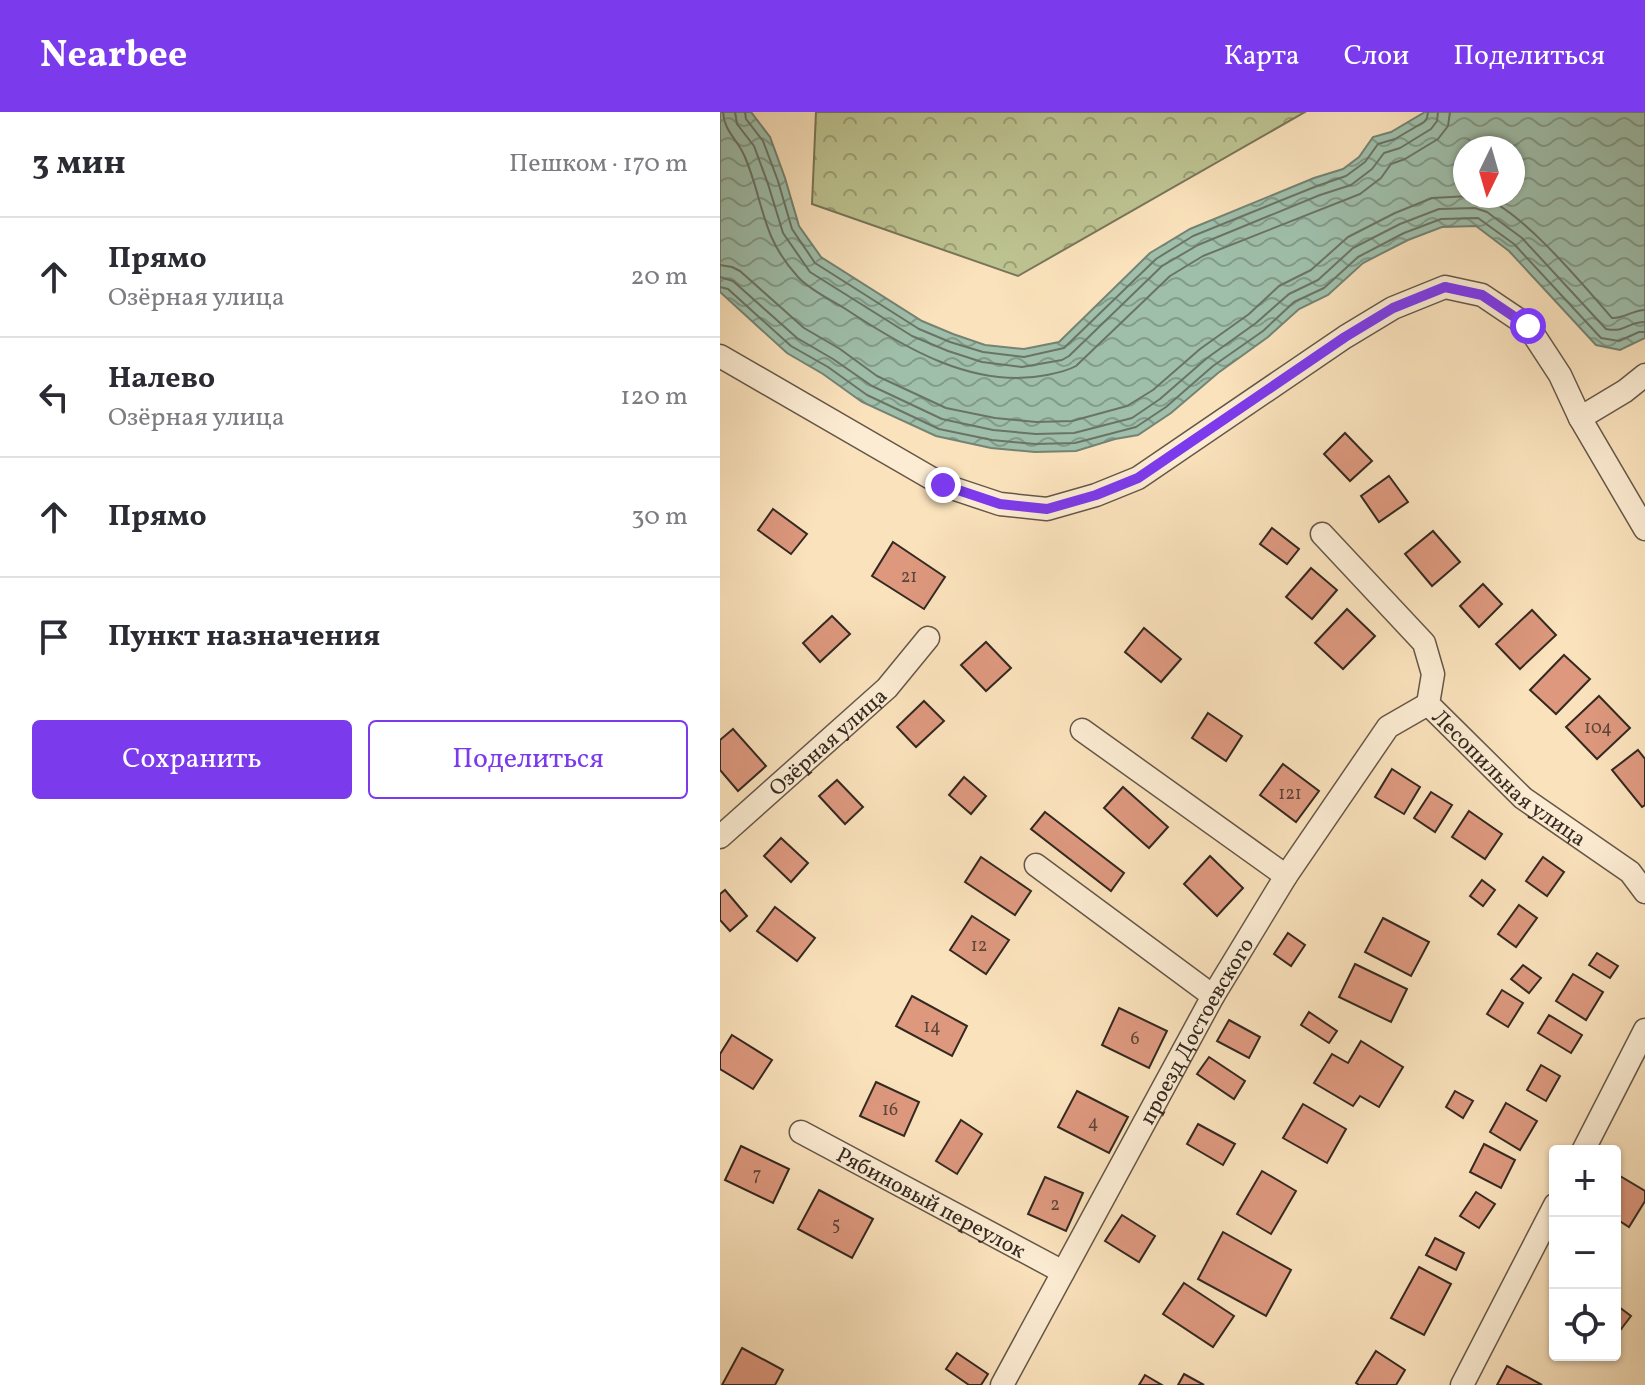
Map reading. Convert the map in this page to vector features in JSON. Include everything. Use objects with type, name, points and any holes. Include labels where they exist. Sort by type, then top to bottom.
[{"type":"street","points":[[720,356],[943,485],[1000,504],[1047,509],[1096,495],[1138,478],[1345,337],[1393,308],[1445,287],[1482,295],[1528,326],[1560,375],[1580,418],[1645,529]]},
{"type":"street","points":[[1580,418],[1645,375]]},
{"type":"street","name":"Лесопильная улица","points":[[1322,534],[1424,643],[1433,674],[1428,704],[1523,798],[1638,865],[1645,892]]},
{"type":"street","name":"Озёрная улица","points":[[720,837],[887,688],[928,638]]},
{"type":"street","name":"проезд Достоевского","points":[[1002,1385],[1213,996],[1286,876],[1388,727],[1428,704]]},
{"type":"street","points":[[1082,730],[1286,876]]},
{"type":"street","points":[[1036,865],[1213,996]]},
{"type":"street","points":[[1586,1145],[1645,1030]]},
{"type":"street","name":"Рябиновый переулок","points":[[801,1132],[1063,1272]]},
{"type":"street","points":[[1462,1385],[1549,1217]]},
{"type":"green space","points":[[816,112],[1305,112],[1018,276],[812,204]]},
{"type":"water","points":[[720,112],[751,112],[770,137],[799,226],[821,257],[922,321],[985,345],[1024,349],[1059,342],[1150,253],[1190,229],[1343,169],[1359,157],[1373,137],[1391,132],[1425,112],[1645,112],[1645,338],[1620,350],[1596,345],[1509,251],[1476,226],[1442,227],[1363,263],[1328,295],[1299,309],[1171,413],[1138,435],[1076,451],[1035,452],[991,448],[936,436],[862,402],[787,353],[720,292]]},
{"type":"building","points":[[1345,433],[1372,461],[1350,481],[1324,454]]},
{"type":"building","points":[[1389,476],[1408,502],[1379,522],[1361,496]]},
{"type":"building","points":[[773,509],[807,534],[791,554],[758,530]]},
{"type":"building","points":[[1272,528],[1299,549],[1287,564],[1260,544]]},
{"type":"building","points":[[1433,531],[1460,562],[1432,586],[1405,554]]},
{"type":"building","points":[[893,542],[945,577],[924,609],[872,576]]},
{"type":"building","points":[[1311,568],[1337,590],[1312,619],[1286,597]]},
{"type":"building","points":[[1483,584],[1502,604],[1479,627],[1460,606]]},
{"type":"building","points":[[1347,609],[1375,636],[1343,669],[1315,643]]},
{"type":"building","points":[[1532,610],[1556,635],[1520,669],[1496,644]]},
{"type":"building","points":[[832,616],[850,634],[820,662],[803,643]]},
{"type":"building","points":[[1144,628],[1181,659],[1161,682],[1125,652]]},
{"type":"building","points":[[986,642],[1011,668],[986,691],[961,665]]},
{"type":"building","points":[[1564,655],[1590,679],[1556,714],[1530,690]]},
{"type":"building","points":[[1599,696],[1630,728],[1597,759],[1566,727]]},
{"type":"building","points":[[924,701],[944,721],[916,747],[897,727]]},
{"type":"building","points":[[1208,713],[1242,736],[1226,761],[1192,738]]},
{"type":"building","points":[[733,729],[766,766],[738,791],[720,770],[720,740]]},
{"type":"building","points":[[1638,750],[1645,759],[1645,805],[1642,807],[1612,770]]},
{"type":"building","points":[[1283,764],[1319,791],[1296,822],[1260,795]]},
{"type":"building","points":[[1392,769],[1420,787],[1404,814],[1375,797]]},
{"type":"building","points":[[964,777],[986,796],[971,814],[949,795]]},
{"type":"building","points":[[837,780],[863,807],[845,824],[819,796]]},
{"type":"building","points":[[1123,787],[1168,827],[1149,848],[1104,808]]},
{"type":"building","points":[[1431,792],[1452,805],[1435,832],[1414,818]]},
{"type":"building","points":[[1469,811],[1502,834],[1485,859],[1452,837]]},
{"type":"building","points":[[1045,812],[1124,873],[1111,891],[1031,829]]},
{"type":"building","points":[[781,838],[808,863],[791,882],[764,856]]},
{"type":"building","points":[[1210,856],[1243,888],[1217,916],[1184,884]]},
{"type":"building","points":[[981,857],[1031,891],[1015,915],[965,882]]},
{"type":"building","points":[[1543,857],[1564,872],[1547,896],[1526,881]]},
{"type":"building","points":[[1482,880],[1495,890],[1483,906],[1470,896]]},
{"type":"building","points":[[725,890],[747,916],[730,931],[720,920],[720,894]]},
{"type":"building","points":[[1519,905],[1537,918],[1516,947],[1498,934]]},
{"type":"building","points":[[775,907],[815,938],[797,961],[757,931]]},
{"type":"building","points":[[972,916],[1009,940],[986,974],[950,950]]},
{"type":"building","points":[[1383,918],[1429,942],[1411,976],[1365,952]]},
{"type":"building","points":[[1288,933],[1305,945],[1291,966],[1274,954]]},
{"type":"building","points":[[1597,953],[1618,966],[1610,978],[1589,965]]},
{"type":"building","points":[[1355,964],[1407,989],[1391,1022],[1339,997]]},
{"type":"building","points":[[1523,965],[1541,978],[1529,993],[1511,979]]},
{"type":"building","points":[[1573,974],[1603,992],[1586,1020],[1556,1001]]},
{"type":"building","points":[[1502,990],[1523,1003],[1508,1027],[1487,1014]]},
{"type":"building","points":[[912,996],[967,1026],[952,1056],[896,1026]]},
{"type":"building","points":[[1119,1008],[1167,1031],[1149,1068],[1102,1045]]},
{"type":"building","points":[[1309,1012],[1337,1031],[1329,1043],[1301,1025]]},
{"type":"building","points":[[1549,1015],[1582,1035],[1571,1053],[1538,1033]]},
{"type":"building","points":[[1229,1020],[1260,1037],[1249,1058],[1217,1041]]},
{"type":"building","points":[[732,1035],[772,1060],[753,1089],[720,1069],[720,1054]]},
{"type":"building","points":[[1361,1041],[1403,1067],[1379,1107],[1360,1096],[1353,1106],[1314,1083],[1332,1054],[1348,1063]]},
{"type":"building","points":[[1209,1057],[1245,1081],[1234,1099],[1197,1074]]},
{"type":"building","points":[[1541,1065],[1560,1076],[1546,1101],[1527,1090]]},
{"type":"building","points":[[876,1082],[919,1102],[904,1136],[860,1116]]},
{"type":"building","points":[[1077,1091],[1128,1117],[1109,1153],[1058,1127]]},
{"type":"building","points":[[1455,1091],[1473,1101],[1463,1118],[1446,1107]]},
{"type":"building","points":[[1506,1103],[1537,1121],[1520,1150],[1490,1132]]},
{"type":"building","points":[[1303,1104],[1346,1129],[1327,1163],[1283,1138]]},
{"type":"building","points":[[961,1120],[982,1134],[957,1174],[936,1161]]},
{"type":"building","points":[[1198,1124],[1235,1144],[1223,1165],[1187,1144]]},
{"type":"building","points":[[1484,1144],[1515,1160],[1501,1188],[1470,1172]]},
{"type":"building","points":[[741,1146],[789,1169],[773,1203],[725,1180]]},
{"type":"building","points":[[1262,1171],[1296,1191],[1271,1234],[1237,1214]]},
{"type":"building","points":[[1045,1177],[1083,1193],[1066,1231],[1028,1214]]},
{"type":"building","points":[[1621,1177],[1645,1191],[1645,1201],[1629,1227],[1621,1222]]},
{"type":"building","points":[[819,1190],[873,1219],[852,1258],[798,1229]]},
{"type":"building","points":[[1476,1192],[1495,1204],[1479,1228],[1460,1216]]},
{"type":"building","points":[[1122,1215],[1155,1236],[1139,1262],[1105,1241]]},
{"type":"building","points":[[1223,1232],[1291,1270],[1266,1316],[1198,1279]]},
{"type":"building","points":[[1435,1238],[1464,1253],[1456,1270],[1426,1255]]},
{"type":"building","points":[[1419,1267],[1451,1284],[1424,1335],[1391,1318]]},
{"type":"building","points":[[1184,1283],[1234,1316],[1213,1347],[1163,1314]]},
{"type":"building","points":[[1621,1308],[1631,1316],[1621,1329]]},
{"type":"building","points":[[742,1348],[783,1370],[775,1385],[722,1385]]},
{"type":"building","points":[[1376,1351],[1405,1370],[1396,1385],[1356,1383]]},
{"type":"building","points":[[957,1353],[988,1374],[981,1385],[969,1385],[946,1369]]},
{"type":"building","points":[[1507,1366],[1542,1385],[1497,1385]]},
{"type":"building","points":[[1184,1374],[1204,1385],[1178,1385]]},
{"type":"building","points":[[1145,1375],[1162,1385],[1139,1385]]},
{"type":"route","points":[[943,485],[1000,504],[1047,509],[1096,495],[1138,478],[1345,337],[1393,308],[1445,287],[1482,295],[1528,326]]}]
